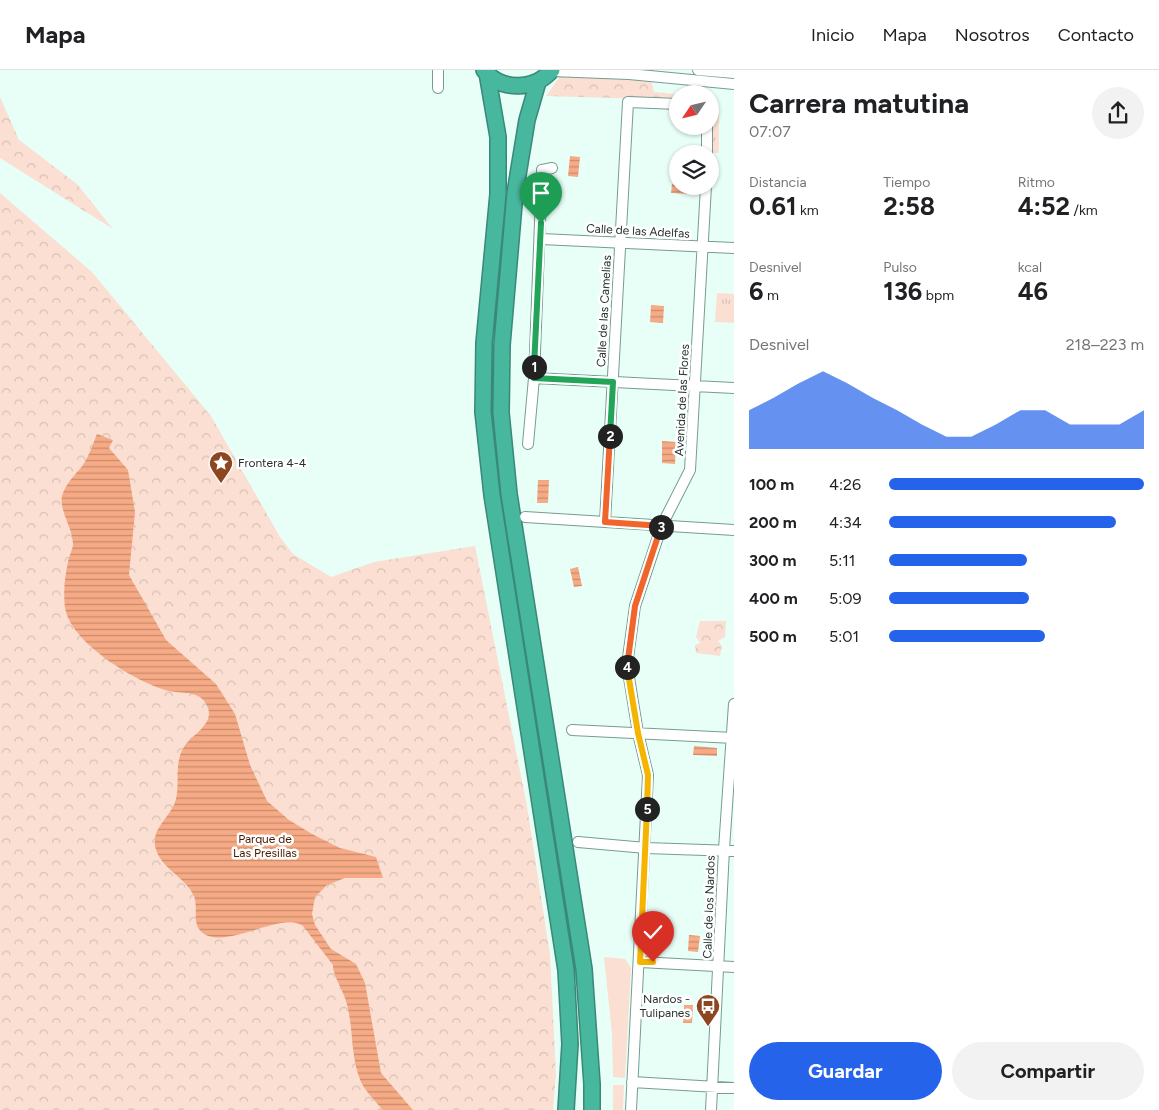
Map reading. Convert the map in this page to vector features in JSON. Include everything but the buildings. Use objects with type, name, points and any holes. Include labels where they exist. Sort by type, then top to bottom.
[{"type":"highway","points":[[486,72],[498,82],[511,86],[525,86],[538,82],[552,71]]},
{"type":"highway","points":[[486,72],[498,137],[498,194],[484,343],[483,412],[492,496],[566,970],[570,1044],[566,1110]]},
{"type":"highway","points":[[538,82],[526,120],[515,193],[502,345],[501,413],[509,494],[584,969],[592,1110]]},
{"type":"street","points":[[438,70],[438,88]]},
{"type":"street","points":[[698,70],[734,73]]},
{"type":"street","points":[[552,71],[629,74],[734,84]]},
{"type":"street","name":"Calle de las Camelias","points":[[605,522],[628,102],[669,104]]},
{"type":"street","points":[[528,444],[534,378],[541,239],[542,170],[552,168]]},
{"type":"street","name":"Avenida de las Flores","points":[[631,1110],[646,848],[648,775],[638,733],[627,665],[635,606],[662,526],[690,470],[706,195]]},
{"type":"street","name":"Calle de las Adelfas","points":[[541,239],[734,248]]},
{"type":"street","points":[[534,378],[734,388]]},
{"type":"street","points":[[525,517],[734,530]]},
{"type":"street","name":"Calle de los Nardos","points":[[711,1110],[719,966],[729,851],[734,704]]},
{"type":"street","points":[[572,730],[733,738]]},
{"type":"street","points":[[578,842],[646,848],[729,851]]},
{"type":"street","points":[[640,962],[734,967]]},
{"type":"street","points":[[632,1082],[734,1088]]},
{"type":"green space","points":[[561,75],[651,80],[654,92],[669,93],[669,100],[546,96]]},
{"type":"green space","points":[[0,97],[19,140],[77,184],[113,229],[0,158]]},
{"type":"green space","points":[[708,135],[719,135],[719,145],[708,145]]},
{"type":"green space","name":"Parque de Las Presillas","points":[[0,193],[92,272],[211,416],[280,537],[293,554],[331,577],[374,562],[475,546],[527,806],[550,955],[556,1074],[553,1110],[0,1110]]},
{"type":"green space","points":[[717,293],[734,294],[734,323],[715,322]]},
{"type":"green space","points":[[700,621],[726,621],[725,637],[718,641],[722,646],[720,656],[696,653],[695,645],[700,643],[696,637]]},
{"type":"green space","points":[[604,957],[625,959],[631,968],[625,1078],[613,1077],[612,1034]]},
{"type":"green space","points":[[613,1085],[624,1085],[623,1110],[613,1110]]},
{"type":"shaded area","points":[[570,156],[580,157],[578,177],[568,176]]},
{"type":"shaded area","points":[[651,305],[664,306],[663,323],[650,322]]},
{"type":"shaded area","points":[[97,434],[113,440],[109,448],[128,470],[135,512],[129,575],[166,640],[216,684],[235,714],[250,765],[267,801],[289,820],[312,834],[340,848],[376,857],[383,878],[345,878],[327,885],[315,897],[312,914],[315,925],[331,949],[356,964],[365,983],[381,1073],[413,1110],[383,1110],[363,1086],[355,1062],[345,997],[334,973],[333,965],[303,926],[293,922],[280,923],[221,938],[208,936],[197,926],[195,900],[190,889],[167,867],[158,854],[155,846],[156,833],[171,811],[176,799],[178,766],[181,753],[187,743],[205,725],[209,714],[205,702],[201,698],[192,694],[156,687],[106,659],[78,634],[69,620],[65,607],[64,590],[73,544],[71,532],[62,507],[62,496],[68,483],[83,465]]},
{"type":"shaded area","points":[[662,441],[676,442],[675,464],[662,463]]},
{"type":"shaded area","points":[[538,480],[549,480],[548,503],[537,503]]},
{"type":"shaded area","points":[[578,567],[582,586],[574,587],[570,569]]},
{"type":"shaded area","points":[[694,746],[717,748],[717,756],[693,755]]},
{"type":"shaded area","points":[[689,935],[700,936],[698,952],[688,951]]},
{"type":"shaded area","points":[[684,1005],[693,1005],[692,1023],[683,1023]]},
{"type":"place","name":"Frontera 4-4","points":[[221,484]]},
{"type":"place","name":"Nardos - Tulipanes","points":[[708,1027]]},
{"type":"route","points":[[541,223],[534,378],[613,382],[605,522],[662,526],[635,606],[627,665],[638,733],[648,775],[640,962],[653,962]]}]
